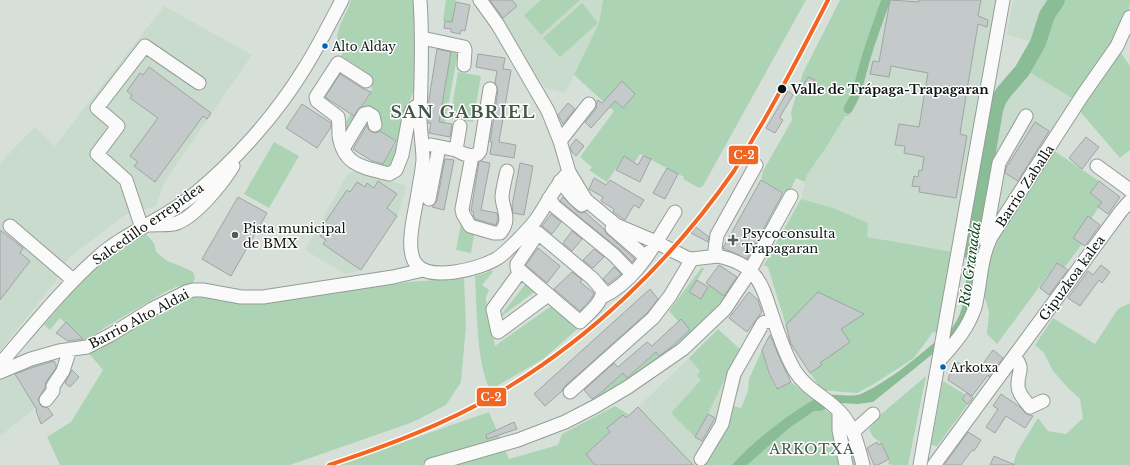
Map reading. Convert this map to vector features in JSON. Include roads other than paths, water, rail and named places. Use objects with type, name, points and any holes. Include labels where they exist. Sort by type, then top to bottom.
[{"type":"street","name":"Salcedillo errepidea","points":[[0,364],[73,280],[99,256],[123,238],[191,197],[226,166],[269,118],[290,91],[342,0]]},
{"type":"street","points":[[420,0],[422,38],[422,172],[410,248],[416,264],[422,270],[436,273],[471,269],[486,264],[497,258],[536,227]]},
{"type":"street","points":[[480,0],[498,24],[541,99],[560,141],[565,176],[574,198],[643,255]]},
{"type":"street","points":[[920,465],[1004,0]]},
{"type":"street","name":"Barrio Zaballa","points":[[939,361],[961,336],[968,324],[975,306],[986,248],[998,226],[1082,96],[1118,46],[1130,17]]},
{"type":"street","points":[[422,38],[464,47],[464,65]]},
{"type":"street","points":[[144,226],[126,180],[97,154],[118,126],[97,108],[145,46],[199,83]]},
{"type":"street","points":[[366,81],[338,63],[316,98],[317,101],[338,117],[339,136],[345,155],[358,165],[385,174],[393,172],[399,166],[409,117],[412,110],[421,106]]},
{"type":"street","points":[[422,144],[456,150],[472,156],[478,154],[480,151],[490,89]]},
{"type":"street","points":[[560,141],[590,104]]},
{"type":"street","points":[[343,149],[364,114],[368,113],[373,116],[375,124]]},
{"type":"street","points":[[986,248],[986,235],[1000,163],[1026,116]]},
{"type":"street","points":[[456,150],[460,126]]},
{"type":"street","points":[[429,199],[439,147]]},
{"type":"street","points":[[472,156],[462,209],[463,214],[470,226],[494,233],[500,232],[503,229],[506,221],[506,210],[502,197],[507,171]]},
{"type":"street","points":[[719,258],[715,249],[717,235],[756,165]]},
{"type":"street","points":[[1097,166],[1130,190]]},
{"type":"street","points":[[536,227],[603,291],[602,297],[593,310],[580,322],[517,268],[517,264],[549,198],[565,176]]},
{"type":"street","points":[[565,176],[586,200],[616,225],[692,259],[719,258],[750,270],[764,289],[773,319],[787,355],[796,372],[810,388],[839,411],[847,421],[853,432],[863,465]]},
{"type":"street","points":[[431,465],[518,440],[548,429],[596,406],[657,368],[688,344],[725,309],[750,270],[791,196]]},
{"type":"street","points":[[549,198],[554,206],[614,255],[632,274]]},
{"type":"street","name":"Gipuzkoa kalea","points":[[934,465],[1121,211],[1130,201]]},
{"type":"street","points":[[602,297],[609,294],[632,274],[645,260],[675,212]]},
{"type":"street","points":[[10,226],[73,280]]},
{"type":"street","points":[[570,392],[653,318],[670,296],[692,259]]},
{"type":"street","name":"Barrio Alto Aldai","points":[[0,372],[31,359],[59,351],[87,347],[159,306],[186,292],[194,290],[203,290],[241,297],[263,297],[393,277],[422,270]]},
{"type":"street","points":[[520,272],[493,309],[498,332],[548,295]]},
{"type":"street","points":[[701,459],[722,424],[734,374],[763,323],[773,319]]},
{"type":"street","points":[[46,400],[53,391],[53,386],[63,371],[70,349]]},
{"type":"street","points":[[1014,356],[1020,363],[1020,373],[1017,384],[1020,394],[1030,407],[1043,401]]},
{"type":"street","points":[[839,411],[839,430],[846,465]]},
{"type":"street","points":[[853,432],[873,414]]},
{"type":"water","points":[[976,227],[973,260],[973,284],[969,313],[961,333],[873,402],[858,404],[841,403],[820,411],[814,411],[789,428],[747,465],[732,465],[765,434],[805,405],[824,396],[859,395],[875,387],[887,380],[952,328],[962,309],[966,288],[968,255]]},
{"type":"waterway","points":[[848,109],[856,93],[886,0]]},
{"type":"waterway","name":"Río Granada","points":[[971,252],[995,110],[998,101],[1022,71],[1038,43],[1047,15],[1057,0]]},
{"type":"place","name":"Alto Alday","points":[[325,46]]},
{"type":"place","name":"Valle de Trápaga-Trapagaran","points":[[782,89]]},
{"type":"place","name":"Pista municipal de BMX","points":[[235,235]]},
{"type":"place","name":"Psycoconsulta Trapagaran","points":[[733,240]]},
{"type":"place","name":"Arkotxa","points":[[943,367]]},
{"type":"district","name":"SAN GABRIEL","points":[[463,112]]},
{"type":"district","name":"ARKOTXA","points":[[812,449]]}]
